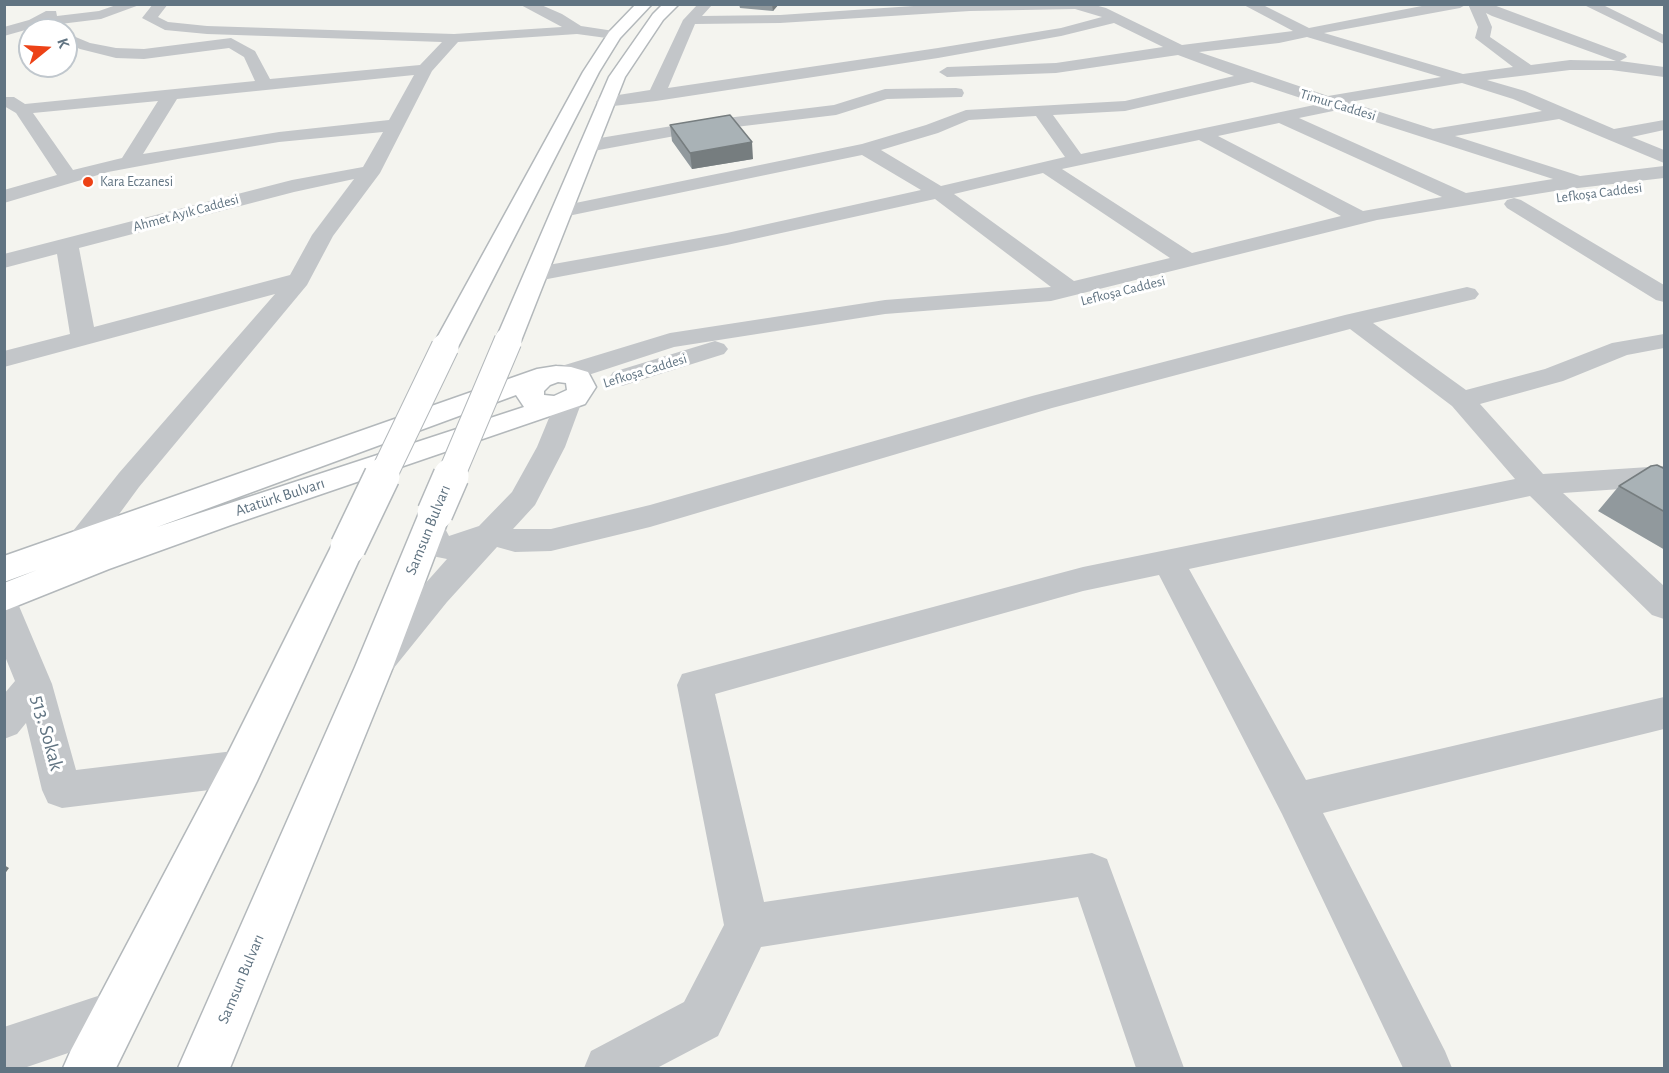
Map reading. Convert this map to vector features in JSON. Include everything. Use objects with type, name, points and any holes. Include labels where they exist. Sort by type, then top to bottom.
[{"type":"main road","points":[[89,1068],[242,768],[445,347],[591,72],[614,35],[645,4]]},
{"type":"main road","name":"Samsun Bulvarı","points":[[204,1068],[374,667],[432,520],[563,211],[605,102],[616,77],[634,49],[672,4]]},
{"type":"main road","points":[[4,569],[84,539],[564,389]]},
{"type":"main road","name":"Atatürk Bulvarı","points":[[4,598],[97,560],[220,517],[564,389]]},
{"type":"street","points":[[44,18],[72,4]]},
{"type":"street","points":[[76,18],[101,15],[135,4]]},
{"type":"street","points":[[161,4],[149,18],[165,26],[207,30],[454,39],[577,30],[614,35]]},
{"type":"street","points":[[526,4],[557,17],[577,30]]},
{"type":"street","points":[[656,96],[690,20],[706,4]]},
{"type":"street","points":[[1249,4],[1308,33],[1519,95],[1612,135],[1663,173]]},
{"type":"street","points":[[947,72],[1029,70],[1279,39],[1359,21],[1460,4]]},
{"type":"street","points":[[1477,4],[1601,51],[1665,71]]},
{"type":"street","points":[[1477,4],[1485,27],[1482,38],[1527,70]]},
{"type":"street","points":[[1591,5],[1609,4]]},
{"type":"street","name":"Timur Caddesi","points":[[690,20],[780,19],[970,7],[1073,5],[1114,11],[1180,50],[1252,77],[1610,192]]},
{"type":"street","points":[[1591,5],[1665,41]]},
{"type":"street","points":[[605,102],[938,53],[1061,32],[1114,11]]},
{"type":"street","points":[[877,13],[906,26]]},
{"type":"street","points":[[15,15],[22,18]]},
{"type":"street","points":[[78,43],[116,53],[144,54],[231,43],[282,31]]},
{"type":"street","points":[[84,539],[129,480],[299,280],[323,235],[370,173],[425,69],[454,39]]},
{"type":"street","points":[[922,40],[938,53],[966,115]]},
{"type":"street","points":[[1601,51],[1665,41]]},
{"type":"street","points":[[231,43],[250,54],[265,85]]},
{"type":"street","points":[[537,274],[727,239],[1046,167],[1203,135],[1331,103],[1466,78],[1570,66],[1611,65],[1665,71]]},
{"type":"street","points":[[22,109],[425,69]]},
{"type":"street","points":[[563,211],[865,149],[932,129],[966,115],[1125,106],[1252,77]]},
{"type":"street","points":[[588,146],[702,126],[836,110],[885,94],[956,93]]},
{"type":"street","points":[[128,163],[171,94]]},
{"type":"street","points":[[4,99],[22,109],[69,178]]},
{"type":"street","points":[[1041,111],[1077,161]]},
{"type":"street","points":[[1431,134],[1563,113]]},
{"type":"street","points":[[1281,117],[1464,200]]},
{"type":"street","points":[[4,196],[128,163],[279,137],[397,125]]},
{"type":"street","points":[[1612,135],[1665,125]]},
{"type":"street","points":[[1203,135],[1360,218]]},
{"type":"street","points":[[865,149],[938,192],[1069,289]]},
{"type":"street","points":[[1046,167],[1188,260]]},
{"type":"street","name":"Ahmet Ayık Caddesi","points":[[4,261],[292,186],[354,173],[370,173]]},
{"type":"street","points":[[374,667],[435,593],[524,498],[551,447],[564,389],[670,340],[885,307],[1051,294],[1360,218],[1579,182],[1663,173]]},
{"type":"street","name":"Lefkoşa Caddesi","points":[[564,389],[722,347],[989,310],[1089,301],[1388,226],[1514,204],[1610,192],[1663,173]]},
{"type":"street","points":[[1514,204],[1665,295]]},
{"type":"street","points":[[67,245],[83,337]]},
{"type":"street","points":[[4,359],[299,280]]},
{"type":"street","points":[[432,520],[438,547],[452,549],[490,534],[515,541],[551,540],[650,516],[1042,402],[1354,320],[1467,294]]},
{"type":"street","points":[[1354,320],[1462,400],[1536,485],[1665,606]]},
{"type":"street","points":[[1462,400],[1554,375],[1621,348],[1665,341]]},
{"type":"street","points":[[608,1068],[701,1018],[747,927],[695,685],[1083,579],[1536,485],[1665,476]]},
{"type":"street","points":[[1168,561],[1296,801],[1428,1068]]},
{"type":"street","name":"513. Sokak","points":[[4,608],[34,684],[62,790],[242,768]]},
{"type":"street","points":[[4,723],[34,684]]},
{"type":"street","points":[[1296,801],[1665,713]]},
{"type":"street","points":[[747,927],[1092,874],[1160,1068]]},
{"type":"street","points":[[4,1051],[116,1014]]},
{"type":"building","points":[[730,115],[752,142],[690,153],[670,125]]},
{"type":"building","points":[[1657,465],[1665,469],[1665,512],[1619,486],[1651,466]]},
{"type":"place","name":"Kara Eczanesi","points":[[88,182]]}]
